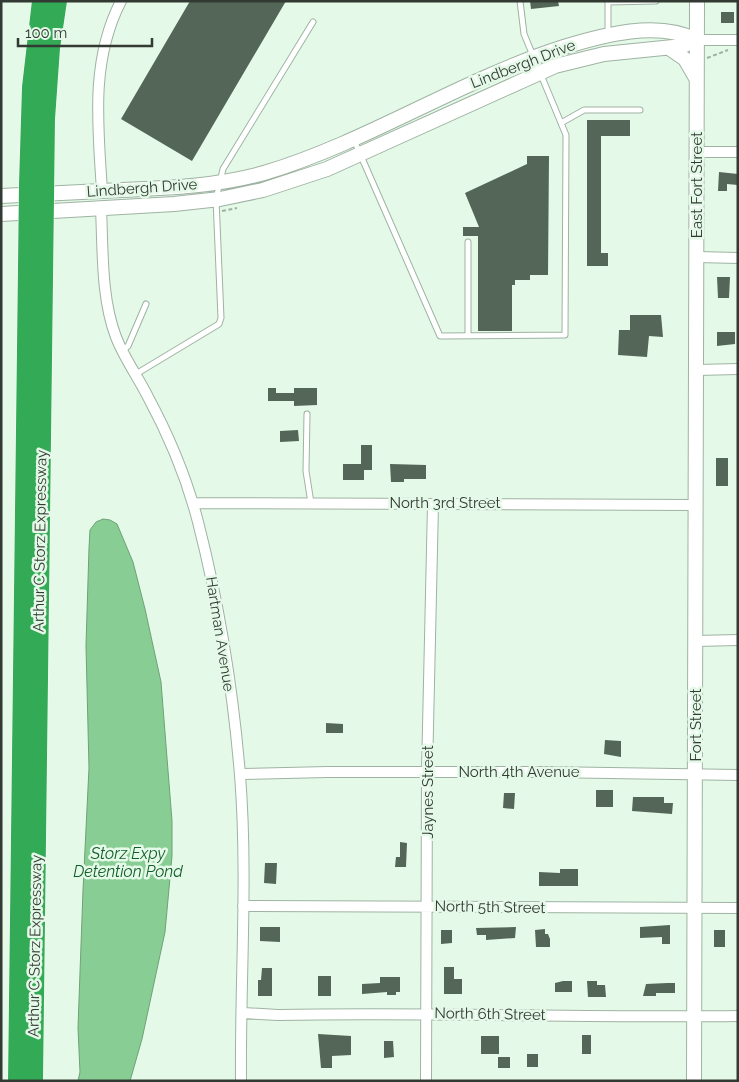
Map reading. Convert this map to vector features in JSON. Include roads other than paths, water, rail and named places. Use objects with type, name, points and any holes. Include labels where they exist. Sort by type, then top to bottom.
[{"type":"highway","name":"Arthur C Storz Expressway","points":[[34,1081],[36,203],[31,87],[41,1]]},
{"type":"highway","name":"Arthur C Storz Expressway","points":[[17,1081],[36,203],[58,1]]},
{"type":"street","points":[[102,191],[97,111],[99,74],[109,31],[121,1]]},
{"type":"street","points":[[670,30],[691,16],[696,1]]},
{"type":"street","name":"East Fort Street","points":[[696,1],[697,370]]},
{"type":"street","name":"Lindbergh Drive","points":[[1,214],[36,203],[102,191],[220,182],[278,168],[353,138],[534,58],[576,43],[608,36],[670,30],[683,33],[696,40]]},
{"type":"street","name":"Lindbergh Drive","points":[[1,196],[36,203],[101,208],[216,199],[286,184],[360,154],[540,72],[604,54],[683,46],[696,40]]},
{"type":"street","points":[[696,40],[738,40]]},
{"type":"street","points":[[669,48],[684,59],[697,81]]},
{"type":"street","points":[[697,152],[738,152]]},
{"type":"street","name":"Hartman Avenue","points":[[101,208],[110,318],[122,351],[136,374],[168,438],[193,503],[217,608],[240,774],[243,906],[241,1081]]},
{"type":"street","points":[[697,257],[738,258]]},
{"type":"street","points":[[697,370],[738,370]]},
{"type":"street","name":"Fort Street","points":[[694,1081],[697,370]]},
{"type":"street","name":"North 3rd Street","points":[[193,503],[697,504]]},
{"type":"street","name":"Jaynes Street","points":[[426,1081],[428,772],[433,504]]},
{"type":"street","points":[[696,641],[738,640]]},
{"type":"street","name":"North 4th Avenue","points":[[240,774],[545,772],[696,776],[738,775]]},
{"type":"street","name":"North 5th Street","points":[[243,906],[738,908]]},
{"type":"street","name":"North 6th Street","points":[[243,1013],[278,1015],[426,1013],[738,1016]]},
{"type":"lane","points":[[353,138],[440,336],[565,335],[566,135],[524,34],[520,1]]},
{"type":"lane","points":[[608,36],[608,2],[656,1]]},
{"type":"lane","points":[[136,374],[218,324],[221,318],[216,199],[224,165],[313,22]]},
{"type":"lane","points":[[561,123],[584,110],[640,110]]},
{"type":"lane","points":[[468,242],[468,336]]},
{"type":"lane","points":[[122,351],[128,346],[146,304]]},
{"type":"lane","points":[[307,414],[306,471],[311,503]]},
{"type":"water","name":"Storz Expy Detention Pond","points":[[103,519],[117,524],[133,562],[145,609],[161,682],[172,821],[172,856],[165,932],[142,1039],[130,1081],[78,1081],[80,1072],[78,1028],[89,768],[86,646],[89,548],[90,530],[96,522]]}]
